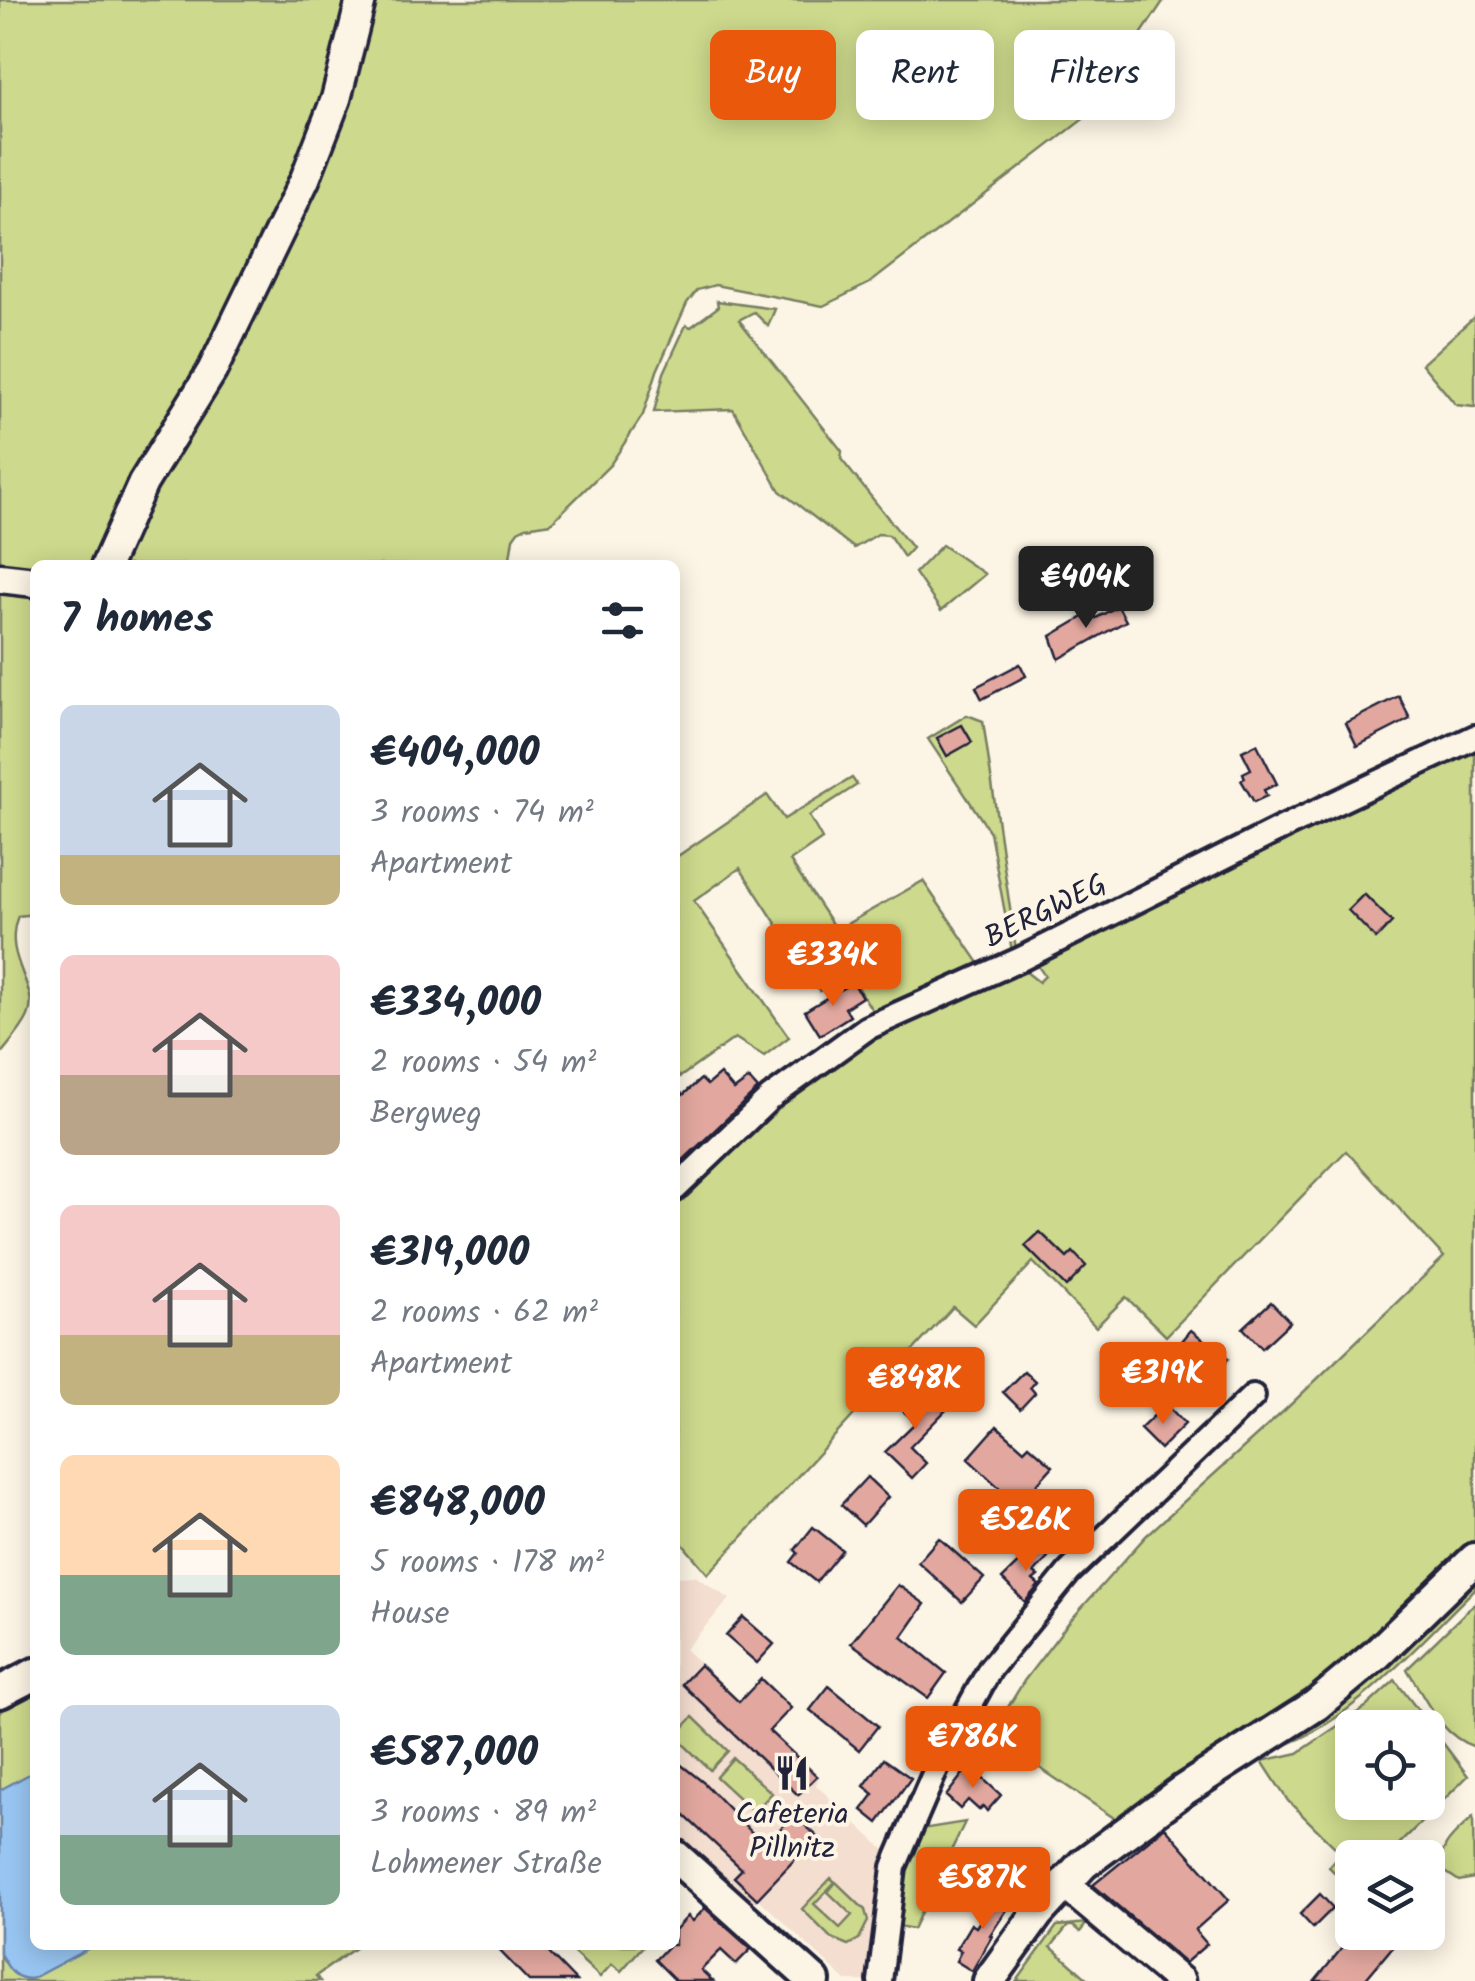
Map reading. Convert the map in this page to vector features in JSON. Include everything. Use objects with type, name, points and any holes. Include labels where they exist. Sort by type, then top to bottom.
[{"type":"main road","points":[[989,1981],[1063,1883],[1137,1822],[1316,1705],[1377,1654],[1475,1560]]},
{"type":"main road","points":[[2,1687],[30,1676]]},
{"type":"main road","points":[[680,1860],[814,1981]]},
{"type":"street","points":[[108,560],[143,483],[212,372],[305,179],[336,99],[361,0]]},
{"type":"street","points":[[0,578],[30,581]]},
{"type":"street","name":"BERGWEG","points":[[680,1184],[770,1098],[866,1028],[1021,959],[1280,829],[1475,737]]},
{"type":"street","points":[[880,1981],[894,1866],[940,1760],[990,1669],[1069,1572],[1253,1396]]},
{"type":"street","points":[[1063,1883],[1180,1981]]},
{"type":"shaded area","points":[[695,1576],[730,1599],[685,1649],[819,1778],[816,1785],[891,1856],[873,1981],[846,1981],[759,1899],[751,1903],[680,1842],[680,1577]]},
{"type":"green space","points":[[0,0],[351,0],[322,112],[243,289],[96,560],[30,560],[30,573],[0,570]]},
{"type":"green space","points":[[367,0],[1164,0],[1144,30],[1014,30],[1014,120],[1082,120],[870,283],[823,306],[715,285],[697,290],[687,303],[657,371],[643,415],[610,465],[551,523],[518,531],[507,560],[117,560],[139,511],[221,367]]},
{"type":"green space","points":[[717,301],[775,309],[768,326],[754,312],[739,320],[912,548],[904,557],[889,535],[878,534],[854,548],[780,491],[733,409],[654,412],[664,373],[686,325],[691,327],[718,307]]},
{"type":"green space","points":[[1475,316],[1475,407],[1456,405],[1422,364]]},
{"type":"green space","points":[[942,545],[985,574],[941,611],[915,573]]},
{"type":"green space","points":[[0,584],[30,588],[30,915],[18,916],[14,945],[30,994],[30,1009],[0,1055]]},
{"type":"green space","points":[[967,715],[983,721],[1016,950],[876,1017],[849,972],[820,991],[740,868],[694,901],[789,1037],[764,1056],[735,1038],[680,1077],[680,855],[767,795],[784,819],[852,778],[857,785],[809,816],[822,839],[790,861],[836,930],[923,881],[981,966],[1012,951],[990,832],[928,739]]},
{"type":"green space","points":[[1475,743],[1475,1547],[1341,1671],[1117,1820],[991,1735],[1024,1681],[1069,1622],[1146,1536],[1444,1257],[1346,1151],[1166,1336],[1126,1297],[1096,1327],[1033,1262],[974,1325],[953,1307],[708,1574],[680,1541],[680,1201],[734,1147],[735,1139],[821,1067],[880,1034],[1021,968],[1039,982],[1045,976],[1035,962]]},
{"type":"green space","points":[[1475,1572],[1475,1589],[1379,1683],[1346,1710],[1335,1710],[1335,1718],[1325,1725],[1270,1749]]},
{"type":"green space","points":[[1475,1603],[1475,1747],[1445,1727],[1445,1710],[1432,1710],[1407,1669]]},
{"type":"green space","points":[[1395,1680],[1418,1710],[1361,1710]]},
{"type":"green space","points":[[30,1692],[30,1950],[352,1950],[316,1976],[320,1981],[0,1981],[0,1712]]},
{"type":"green space","points":[[693,1717],[728,1751],[710,1770],[680,1741],[680,1731]]},
{"type":"green space","points":[[1335,1728],[1335,1820],[1423,1820],[1403,1840],[1335,1840],[1335,1847],[1288,1801],[1262,1761],[1298,1753]]},
{"type":"green space","points":[[1445,1746],[1468,1776],[1445,1799]]},
{"type":"green space","points":[[733,1758],[772,1793],[754,1812],[716,1777]]},
{"type":"green space","points":[[1473,1817],[1474,1878],[1459,1881],[1445,1872],[1445,1847]]},
{"type":"green space","points":[[965,1822],[913,1929],[894,1925],[894,1906],[915,1830]]},
{"type":"green space","points":[[831,1878],[835,1882],[814,1904],[840,1928],[852,1915],[828,1892],[836,1882],[865,1910],[868,1921],[859,1939],[848,1945],[831,1938],[802,1909]]},
{"type":"green space","points":[[1087,1923],[1080,1932],[1068,1926],[1051,1947],[1090,1981],[1017,1981],[1057,1926]]},
{"type":"green space","points":[[570,1950],[640,1950],[621,1971],[612,1964],[600,1977]]},
{"type":"water","points":[[30,1774],[30,1950],[86,1950],[31,1979],[16,1975],[0,1954],[0,1790]]},
{"type":"building","points":[[1118,606],[1126,621],[1059,659],[1051,636],[1092,612],[1096,618]]},
{"type":"building","points":[[1020,664],[1026,676],[982,699],[976,687]]},
{"type":"building","points":[[1399,696],[1410,719],[1357,746],[1346,723]]},
{"type":"building","points":[[962,725],[972,742],[947,756],[937,738]]},
{"type":"building","points":[[1257,744],[1277,784],[1264,790],[1267,796],[1254,802],[1241,780],[1245,778],[1243,773],[1251,769],[1242,751]]},
{"type":"building","points":[[1364,894],[1392,922],[1376,939],[1348,910]]},
{"type":"building","points":[[853,982],[862,997],[845,1008],[850,1016],[820,1035],[805,1011]]},
{"type":"building","points":[[720,1074],[734,1090],[749,1079],[758,1089],[680,1163],[680,1092],[683,1095],[701,1079],[707,1085]]},
{"type":"building","points":[[1040,1232],[1067,1258],[1073,1252],[1086,1266],[1066,1287],[1025,1246]]},
{"type":"building","points":[[1271,1302],[1290,1322],[1262,1348],[1243,1328]]},
{"type":"building","points":[[1191,1330],[1228,1359],[1215,1374],[1191,1354],[1180,1366],[1169,1357]]},
{"type":"building","points":[[1024,1371],[1035,1381],[1030,1387],[1035,1393],[1020,1409],[1003,1392]]},
{"type":"building","points":[[924,1389],[946,1410],[910,1447],[926,1463],[912,1478],[885,1452],[916,1422],[903,1411]]},
{"type":"building","points":[[1166,1404],[1185,1424],[1160,1449],[1140,1429]]},
{"type":"building","points":[[997,1426],[1024,1450],[1029,1445],[1053,1466],[1018,1505],[968,1459]]},
{"type":"building","points":[[867,1477],[888,1497],[863,1525],[841,1505]]},
{"type":"building","points":[[813,1527],[842,1550],[816,1582],[791,1562]]},
{"type":"building","points":[[939,1538],[984,1578],[962,1602],[918,1562]]},
{"type":"building","points":[[1036,1546],[1048,1558],[1034,1573],[1038,1576],[1033,1580],[1039,1585],[1025,1602],[1002,1579]]},
{"type":"building","points":[[898,1585],[925,1604],[902,1637],[946,1673],[928,1698],[851,1643]]},
{"type":"building","points":[[743,1617],[774,1644],[757,1663],[726,1636]]},
{"type":"building","points":[[700,1665],[739,1702],[761,1679],[791,1708],[769,1731],[817,1776],[798,1795],[682,1684]]},
{"type":"building","points":[[829,1686],[878,1726],[859,1750],[810,1710]]},
{"type":"building","points":[[884,1759],[911,1778],[878,1823],[862,1810],[874,1794],[864,1786]]},
{"type":"building","points":[[680,1764],[764,1845],[794,1815],[817,1836],[757,1899],[734,1877],[742,1869],[680,1812]]},
{"type":"building","points":[[969,1766],[1001,1795],[987,1811],[983,1806],[979,1810],[968,1800],[960,1809],[946,1796]]},
{"type":"building","points":[[1165,1827],[1229,1900],[1195,1930],[1207,1944],[1185,1963],[1093,1885]]},
{"type":"building","points":[[1001,1890],[1015,1898],[972,1971],[956,1961],[961,1951],[956,1949],[971,1924],[976,1927]]},
{"type":"building","points":[[1320,1894],[1333,1908],[1313,1928],[1300,1914]]},
{"type":"building","points":[[705,1908],[751,1949],[736,1964],[721,1950],[701,1970],[713,1981],[676,1981],[655,1960],[664,1950],[680,1950],[680,1925],[688,1916],[693,1921]]},
{"type":"building","points":[[499,1950],[546,1950],[576,1981],[529,1981]]},
{"type":"building","points":[[1340,1950],[1390,1950],[1364,1981],[1315,1981]]},
{"type":"place","name":"Cafeteria Pillnitz","points":[[792,1773]]}]
